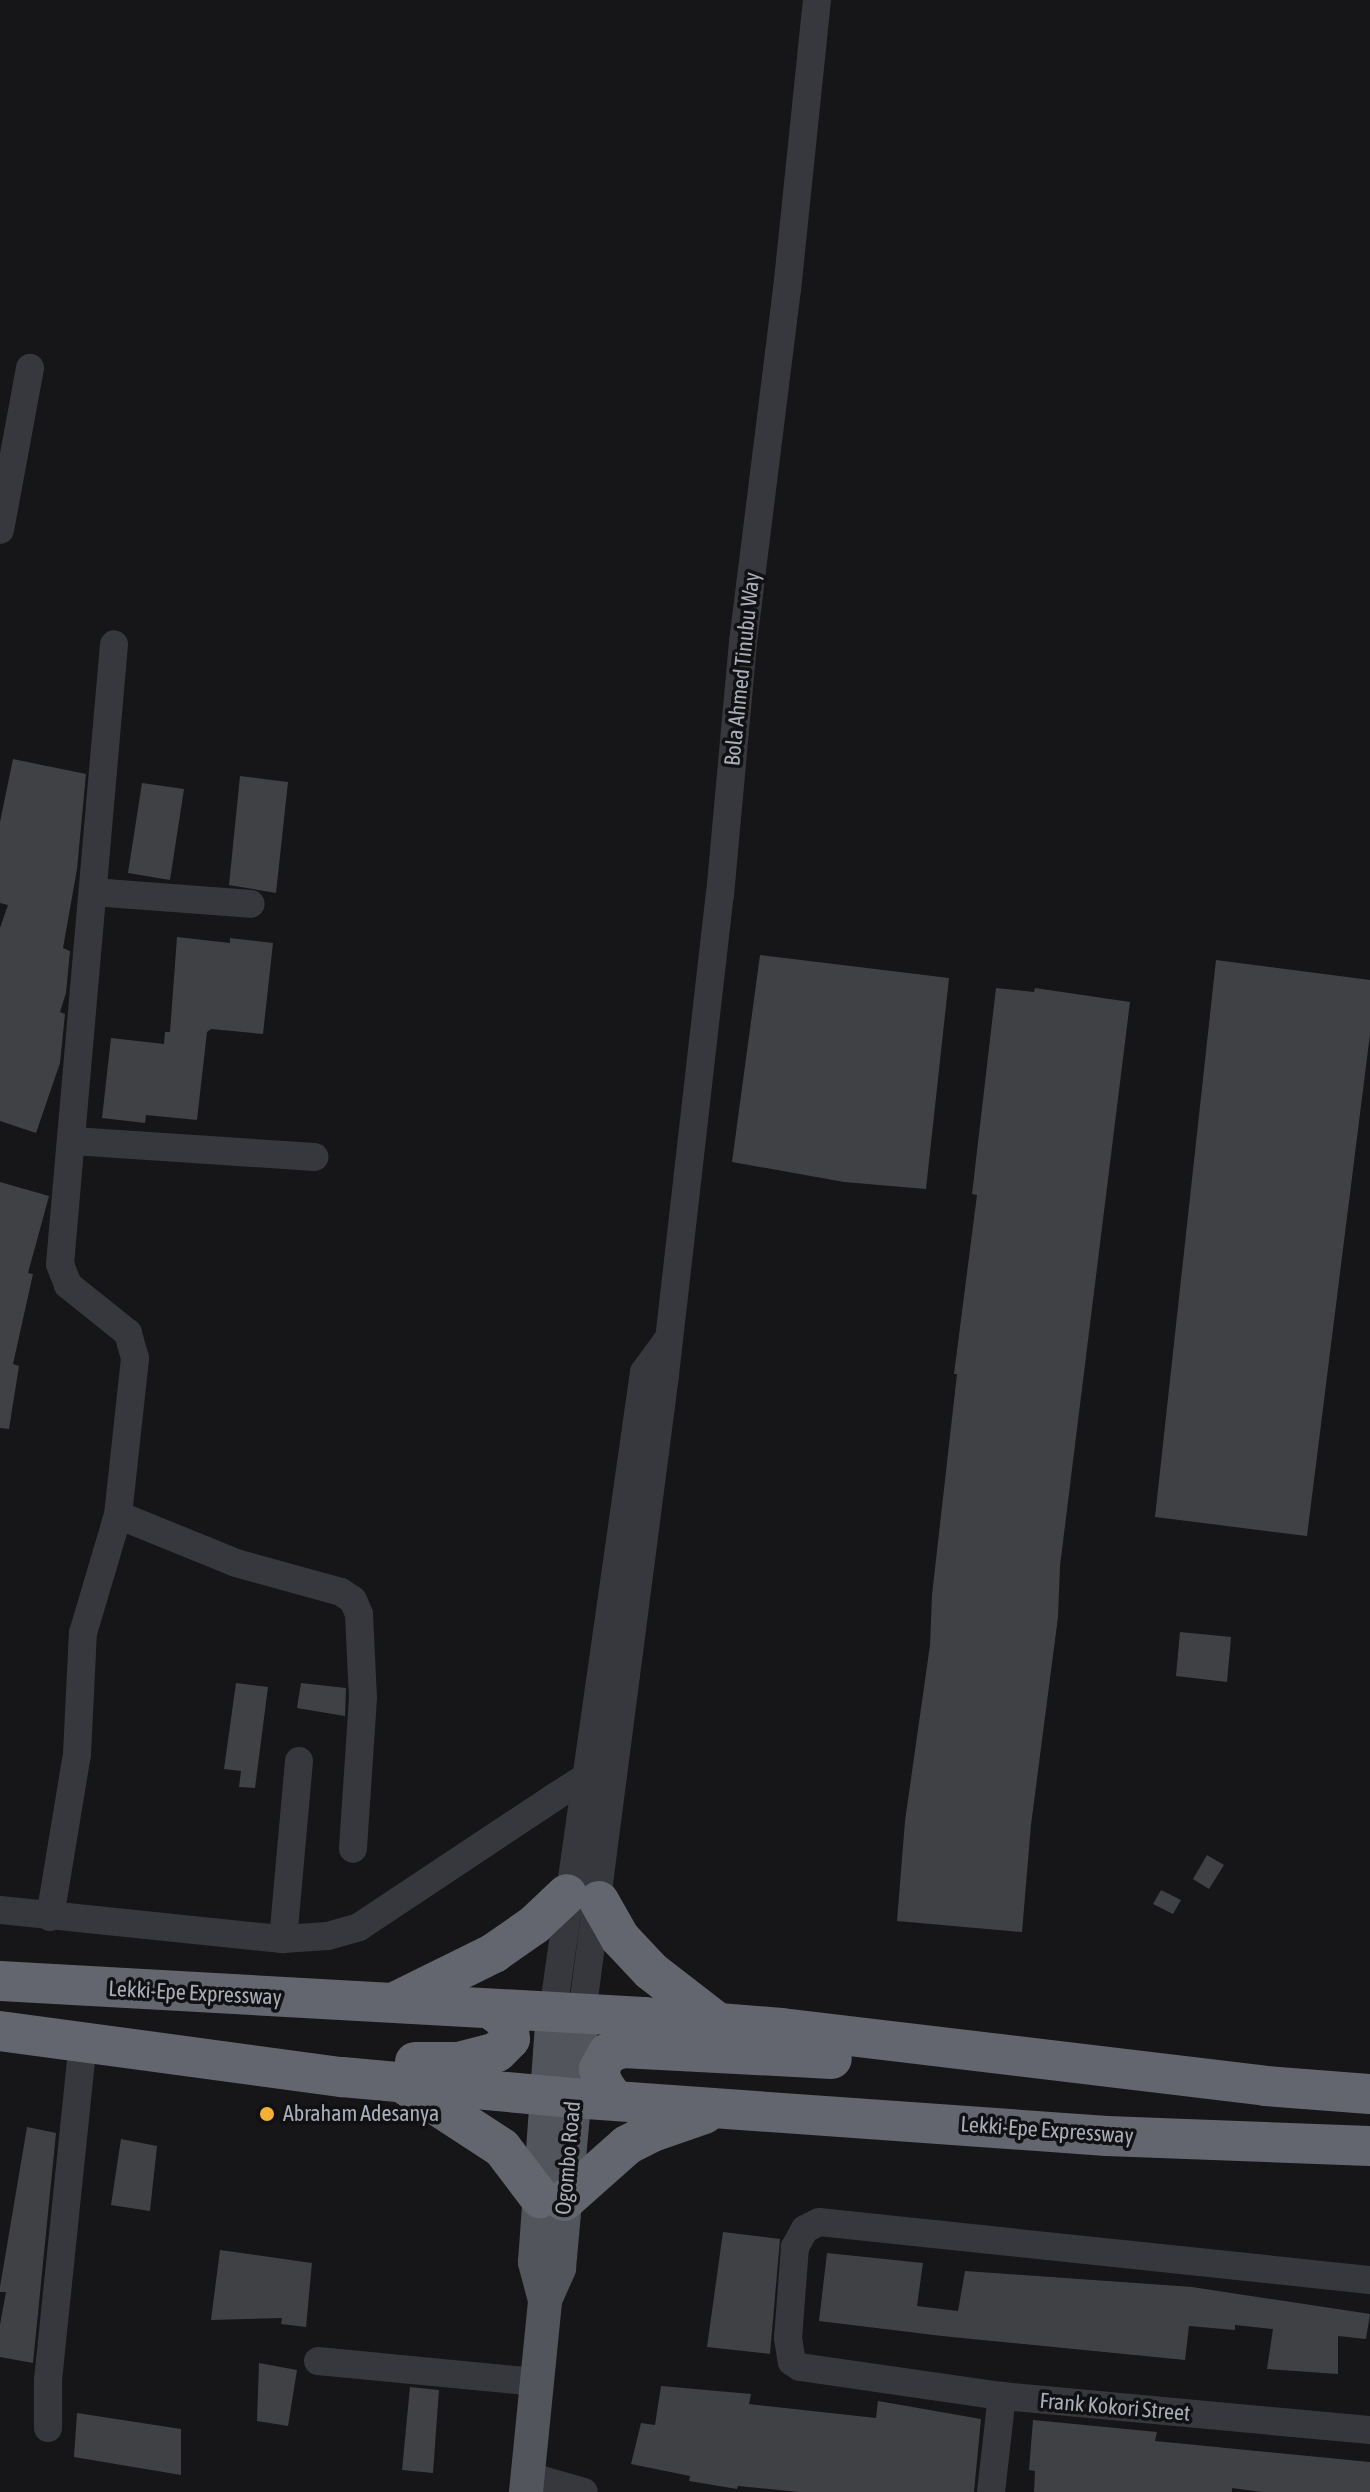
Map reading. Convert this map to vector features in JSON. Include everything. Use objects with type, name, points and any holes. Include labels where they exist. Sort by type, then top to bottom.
[{"type":"highway","points":[[390,2004],[494,1953],[534,1925],[583,1898],[651,1971],[718,2023]]},
{"type":"highway","name":"Lekki-Epe Expressway","points":[[0,1981],[718,2023],[1016,2054]]},
{"type":"highway","points":[[0,2031],[160,2052],[199,2045],[399,2062],[458,2062],[482,2058],[505,2046],[510,2039],[508,2022],[492,2010]]},
{"type":"highway","points":[[613,2099],[602,2082],[599,2069],[608,2053],[623,2048],[876,2061],[1016,2054],[1265,2086],[1370,2094]]},
{"type":"highway","name":"Lekki-Epe Expressway","points":[[160,2052],[400,2082],[560,2097],[1107,2136],[1370,2146]]},
{"type":"highway","points":[[400,2082],[502,2148],[552,2200],[627,2145],[655,2131],[723,2108]]},
{"type":"main road","name":"Ogombo Road","points":[[527,2484],[545,2300],[535,2262],[552,2200],[567,2013]]},
{"type":"street","name":"Bola Ahmed Tinubu Way","points":[[601,1777],[644,1372],[669,1338],[720,895],[743,642],[787,290],[817,0]]},
{"type":"street","points":[[0,530],[30,368]]},
{"type":"street","points":[[50,1917],[77,1754],[83,1633],[118,1515],[135,1358],[128,1333],[68,1285],[60,1264],[114,644]]},
{"type":"street","points":[[93,892],[251,904]]},
{"type":"street","points":[[73,1141],[314,1157]]},
{"type":"street","points":[[118,1515],[236,1563],[341,1592],[353,1600],[359,1614],[363,1698],[353,1849]]},
{"type":"street","points":[[283,1939],[299,1761]]},
{"type":"street","points":[[567,2013],[601,1777]]},
{"type":"street","points":[[0,1910],[283,1939],[328,1936],[359,1927],[601,1777]]},
{"type":"street","points":[[48,2428],[48,2380],[83,2041]]},
{"type":"street","name":"Frank Kokori Street","points":[[1370,2280],[854,2225],[810,2225],[795,2247],[789,2304],[789,2354],[792,2362],[800,2367],[1002,2396],[1370,2430]]},
{"type":"street","points":[[318,2361],[536,2382]]},
{"type":"street","points":[[991,2492],[1002,2396]]},
{"type":"street","points":[[527,2484],[584,2492]]},
{"type":"building","points":[[13,759],[86,774],[77,869],[63,948],[70,951],[66,993],[60,1012],[65,1014],[60,1063],[36,1133],[0,1121],[0,928],[8,905],[0,903],[0,822]]},
{"type":"building","points":[[240,776],[288,782],[276,893],[229,885]]},
{"type":"building","points":[[142,783],[184,789],[170,880],[128,873]]},
{"type":"building","points":[[177,937],[230,943],[230,938],[273,943],[263,1034],[211,1029],[207,1032],[197,1120],[146,1115],[145,1123],[102,1118],[111,1038],[164,1044],[165,1032],[170,1032]]},
{"type":"building","points":[[760,955],[949,978],[926,1189],[844,1182],[732,1162]]},
{"type":"building","points":[[1216,960],[1370,980],[1370,1034],[1307,1536],[1155,1517]]},
{"type":"building","points":[[996,988],[1034,992],[1035,988],[1130,1002],[1060,1566],[1058,1617],[1031,1825],[1022,1932],[897,1921],[905,1821],[930,1645],[932,1595],[957,1374],[954,1374],[977,1195],[972,1194]]},
{"type":"building","points":[[0,1182],[49,1196],[28,1273],[33,1274],[13,1364],[19,1366],[9,1429],[0,1428]]},
{"type":"building","points":[[1180,1632],[1231,1637],[1227,1682],[1176,1676]]},
{"type":"building","points":[[236,1683],[268,1687],[255,1788],[239,1787],[241,1771],[224,1769]]},
{"type":"building","points":[[301,1683],[346,1688],[345,1716],[297,1708]]},
{"type":"building","points":[[1207,1855],[1224,1865],[1209,1889],[1193,1879]]},
{"type":"building","points":[[1161,1890],[1181,1900],[1173,1914],[1153,1904]]},
{"type":"building","points":[[27,2127],[56,2133],[33,2363],[0,2357],[0,2325],[6,2292],[0,2292],[0,2287]]},
{"type":"building","points":[[121,2139],[157,2146],[150,2211],[111,2205]]},
{"type":"building","points":[[723,2232],[780,2239],[770,2354],[707,2347]]},
{"type":"building","points":[[220,2250],[312,2263],[306,2327],[281,2324],[282,2318],[211,2320]]},
{"type":"building","points":[[827,2253],[923,2263],[917,2306],[958,2311],[965,2271],[1192,2287],[1370,2314],[1366,2339],[1338,2336],[1338,2374],[1267,2369],[1273,2329],[1235,2325],[1235,2330],[1189,2326],[1185,2360],[942,2336],[819,2321]]},
{"type":"building","points":[[259,2363],[297,2370],[288,2426],[257,2421]]},
{"type":"building","points":[[661,2386],[751,2394],[749,2404],[876,2418],[878,2401],[981,2419],[974,2492],[799,2492],[738,2486],[737,2489],[689,2481],[690,2476],[631,2464],[641,2423],[655,2425]]},
{"type":"building","points":[[410,2387],[439,2390],[433,2473],[402,2470]]},
{"type":"building","points":[[77,2413],[181,2429],[181,2475],[74,2457]]},
{"type":"building","points":[[1033,2420],[1157,2432],[1155,2441],[1370,2462],[1370,2492],[1262,2492],[1232,2488],[1232,2492],[1034,2492],[1035,2471],[1029,2470]]},
{"type":"place","name":"Abraham Adesanya","points":[[267,2114]]}]
